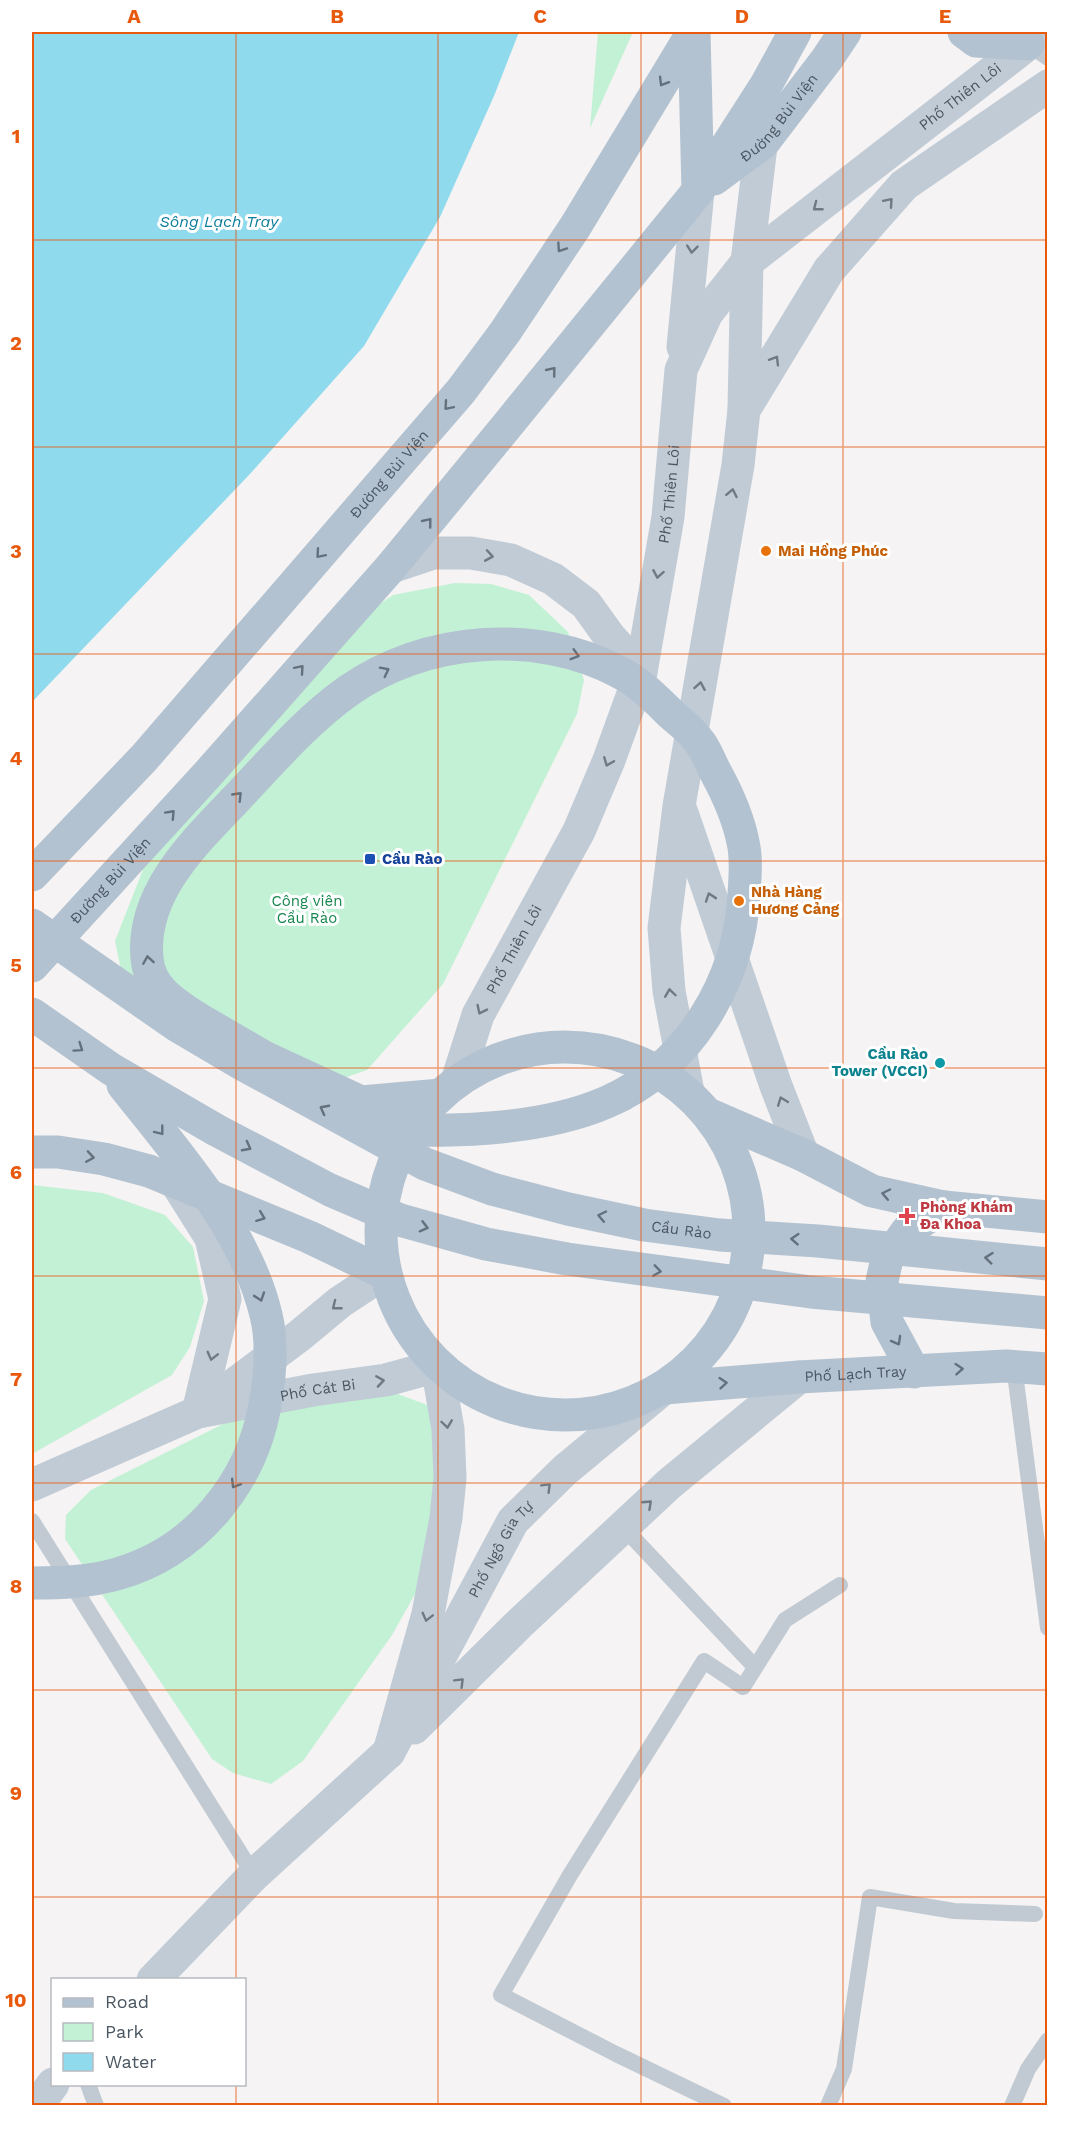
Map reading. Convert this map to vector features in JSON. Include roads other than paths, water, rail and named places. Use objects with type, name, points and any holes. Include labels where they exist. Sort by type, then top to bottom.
[{"type":"main road","points":[[681,370],[698,191],[693,32]]},
{"type":"main road","name":"Đường Bùi Viện","points":[[32,875],[144,758],[461,391],[505,332],[575,227],[693,32]]},
{"type":"main road","name":"Đường Bùi Viện","points":[[32,966],[206,776],[391,567],[698,191],[766,85],[795,32]]},
{"type":"main road","name":"Đường Bùi Viện","points":[[698,191],[763,143],[845,32]]},
{"type":"main road","points":[[964,32],[976,41],[1041,44]]},
{"type":"main road","name":"Phố Thiên Lôi","points":[[449,1088],[477,1015],[579,831],[609,760],[641,672],[668,517],[681,370],[707,313],[747,262],[1041,44]]},
{"type":"main road","points":[[688,1092],[669,991],[664,928],[679,806],[738,465],[744,410],[747,262],[763,143],[766,85]]},
{"type":"main road","points":[[744,410],[830,270],[904,185],[1047,86]]},
{"type":"main road","points":[[391,567],[433,553],[471,553],[511,560],[553,579],[586,604],[609,636],[641,672]]},
{"type":"main road","points":[[363,1130],[431,1132],[533,1123],[607,1102],[641,1082],[673,1057],[698,1029],[720,993],[735,955],[743,918],[744,845],[734,806],[698,740],[649,691],[620,672],[590,659],[552,648],[485,643],[443,649],[414,657],[350,689],[304,727],[191,846],[154,903],[147,933],[147,962],[156,986],[172,1002],[197,1018],[264,1057],[361,1102],[449,1088]]},
{"type":"main road","points":[[679,806],[803,1155]]},
{"type":"main road","name":"Cầu Rào","points":[[32,925],[176,1025],[242,1064],[425,1164],[492,1189],[568,1209],[644,1225],[720,1235],[818,1241],[1047,1264]]},
{"type":"main road","points":[[32,1014],[111,1069],[216,1130],[330,1190],[400,1220],[486,1244],[567,1259],[743,1284],[1047,1313]]},
{"type":"main road","points":[[549,1046],[599,1048],[647,1064],[688,1092],[710,1115],[728,1142],[747,1195],[750,1250],[735,1304],[706,1351],[664,1388],[608,1412],[547,1416],[488,1401],[437,1366],[404,1324],[384,1273],[380,1225],[389,1177],[409,1132],[449,1088],[501,1058],[549,1046]]},
{"type":"main road","points":[[32,1583],[70,1583],[117,1574],[150,1561],[178,1544],[205,1523],[229,1493],[248,1462],[262,1423],[269,1386],[269,1338],[266,1315],[252,1274],[223,1217],[184,1162],[111,1069]]},
{"type":"main road","points":[[710,1115],[803,1155],[872,1191],[944,1207],[1047,1217]]},
{"type":"main road","points":[[32,1152],[58,1152],[104,1159],[163,1178],[282,1225],[384,1273]]},
{"type":"main road","points":[[163,1178],[211,1238],[225,1299],[198,1412]]},
{"type":"main road","points":[[914,1372],[887,1322],[882,1281],[887,1259],[907,1231],[944,1207]]},
{"type":"main road","name":"Phố Cát Bi","points":[[198,1412],[340,1302],[384,1273]]},
{"type":"main road","points":[[389,1752],[428,1614],[446,1518],[450,1478],[448,1429],[437,1366]]},
{"type":"main road","name":"Phố Cát Bi","points":[[32,1485],[198,1412],[313,1390],[386,1380],[437,1366]]},
{"type":"main road","name":"Phố Lạch Tray","points":[[664,1388],[799,1377],[1014,1366],[1047,1369]]},
{"type":"main road","points":[[389,1752],[518,1625],[669,1484],[799,1377]]},
{"type":"main road","name":"Phố Ngô Gia Tự","points":[[155,1978],[254,1875],[389,1752],[513,1521],[565,1470],[664,1388]]},
{"type":"main road","points":[[37,2106],[51,2086]]},
{"type":"lane","points":[[1014,1366],[1047,1628]]},
{"type":"lane","points":[[32,1521],[254,1875]]},
{"type":"lane","points":[[623,1527],[755,1667]]},
{"type":"lane","points":[[724,2106],[501,1995],[570,1875],[704,1661],[743,1687],[785,1620],[840,1585]]},
{"type":"lane","points":[[828,2106],[844,2069],[870,1897],[954,1911],[1035,1914]]},
{"type":"lane","points":[[1012,2106],[1028,2069],[1047,2040]]},
{"type":"lane","points":[[88,2086],[96,2106]]},
{"type":"water","name":"Sông Lạch Tray","points":[[32,32],[519,32],[494,96],[440,217],[364,346],[249,475],[32,702]]},
{"type":"place","name":"Mai Hồng Phúc","points":[[766,551]]},
{"type":"place","name":"Cầu Rào","points":[[370,859]]},
{"type":"place","name":"Nhà Hàng Hương Cảng","points":[[739,901]]},
{"type":"place","name":"Cầu Rào Tower (VCCI)","points":[[940,1063]]},
{"type":"place","name":"Phòng Khám Đa Khoa","points":[[907,1216]]},
{"type":"park label","name":"Công viên Cầu Rào","points":[[307,910]]}]
